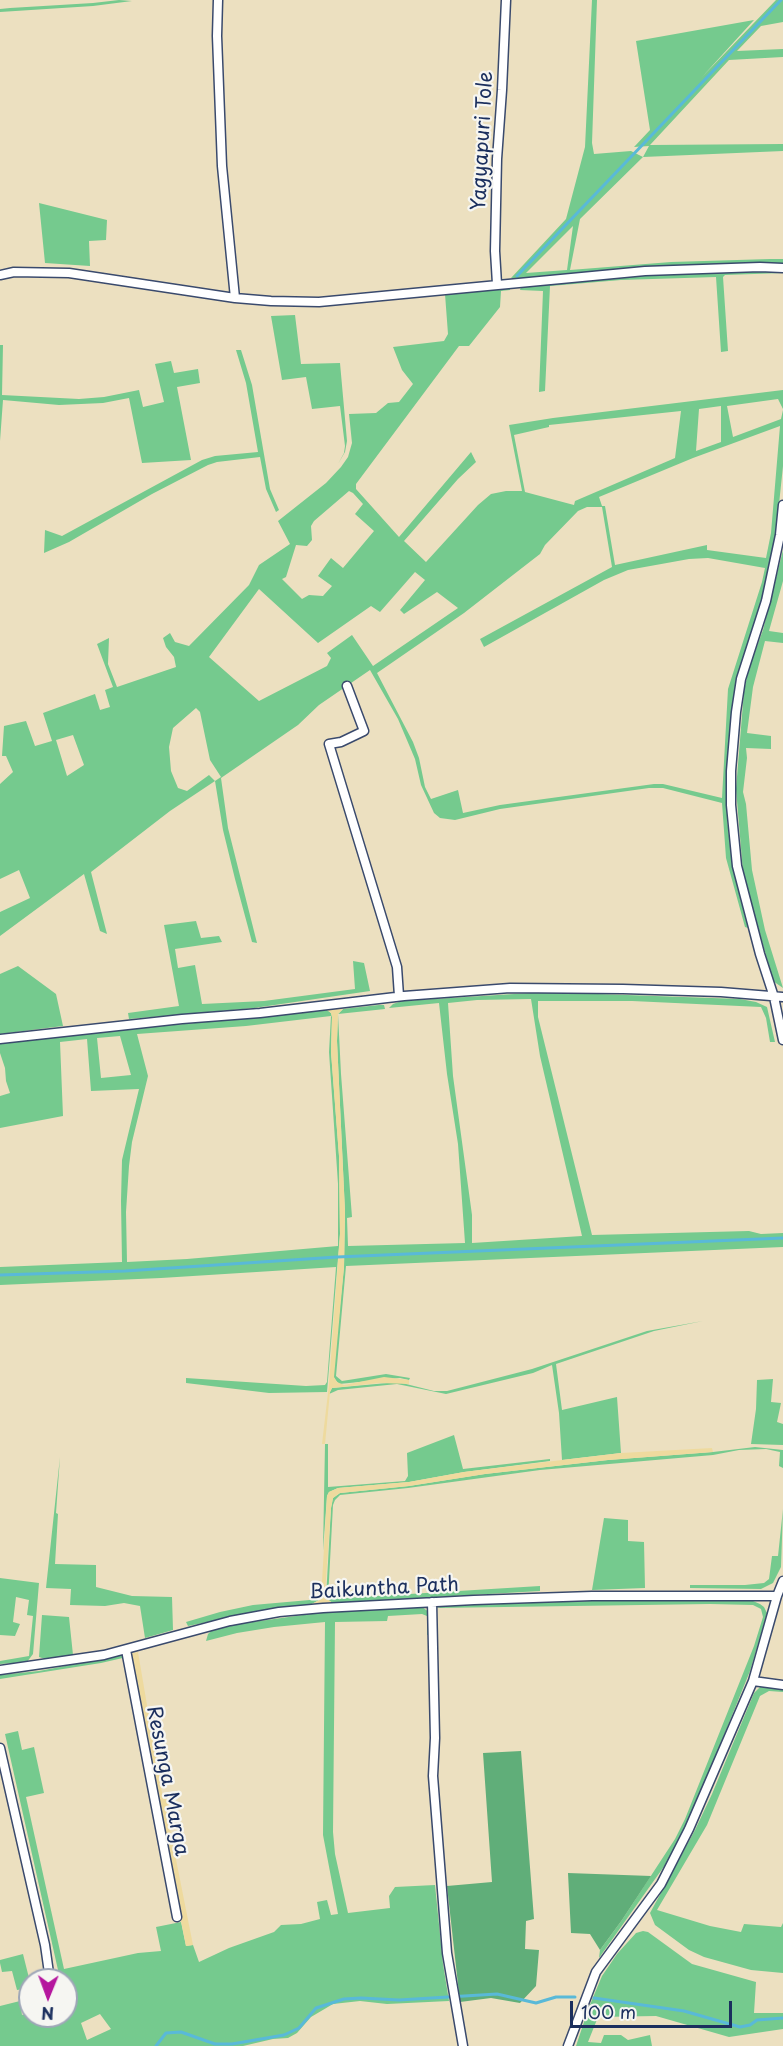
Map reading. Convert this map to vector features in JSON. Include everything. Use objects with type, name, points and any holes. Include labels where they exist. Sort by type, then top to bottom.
[{"type":"street","points":[[218,0],[217,36],[222,166],[235,298]]},
{"type":"street","name":"Yagyapuri Tole","points":[[497,284],[496,159],[506,0]]},
{"type":"street","points":[[0,275],[14,272],[69,273],[235,298],[271,302],[319,302],[645,271],[783,268]]},
{"type":"street","points":[[783,505],[780,535],[766,601],[741,679],[731,771],[731,805],[737,866],[760,954],[778,997],[783,1040]]},
{"type":"street","points":[[347,686],[364,731],[341,742],[328,744],[397,967],[399,996]]},
{"type":"street","points":[[0,1039],[260,1013],[399,996],[510,988],[721,992],[778,997]]},
{"type":"street","points":[[568,2046],[596,1972],[661,1884],[689,1829],[753,1681],[783,1581]]},
{"type":"street","name":"Baikuntha Path","points":[[0,1670],[126,1650],[230,1621],[279,1612],[432,1602],[592,1596],[777,1596]]},
{"type":"street","points":[[432,1602],[435,1738],[433,1776],[446,1942],[454,2003],[463,2046]]},
{"type":"street","name":"Resunga Marga","points":[[126,1650],[177,1917]]},
{"type":"street","points":[[753,1681],[783,1685]]},
{"type":"street","points":[[0,1748],[48,1968]]},
{"type":"green space","points":[[592,0],[597,0],[592,143],[594,154],[631,151],[643,157],[580,219],[570,270],[671,262],[770,259],[783,259],[783,264],[511,278],[566,219],[585,147]],"holes":[[[573,226],[567,270],[526,273]]]},
{"type":"green space","points":[[776,0],[783,0],[783,22],[761,26],[737,51],[783,49],[783,57],[729,60],[650,145],[783,144],[783,151],[643,157],[649,146],[634,147],[650,130],[636,41],[754,20],[702,77]]},
{"type":"green space","points":[[132,1],[0,12],[0,9]]},
{"type":"green space","points":[[39,203],[107,220],[106,240],[89,241],[90,266],[45,263]]},
{"type":"green space","points":[[783,271],[783,273],[725,275],[723,277],[728,351],[721,352],[716,277],[621,280],[550,286],[545,391],[539,392],[543,291],[520,290],[521,287],[658,274]]},
{"type":"green space","points":[[510,287],[510,290],[501,291],[500,307],[469,346],[459,346],[356,484],[356,489],[399,537],[471,452],[476,462],[458,479],[404,541],[426,562],[491,494],[522,491],[509,425],[783,390],[783,409],[778,399],[727,406],[733,437],[781,419],[783,410],[783,466],[776,533],[761,603],[737,679],[728,765],[727,819],[730,845],[748,928],[745,927],[726,858],[722,803],[663,788],[649,788],[500,809],[455,820],[440,818],[434,813],[421,785],[415,759],[398,719],[370,670],[319,705],[298,725],[221,778],[228,828],[257,943],[252,942],[235,879],[223,830],[215,781],[170,811],[91,872],[107,934],[100,931],[84,874],[0,936],[0,912],[30,898],[19,870],[0,879],[0,784],[13,772],[6,756],[2,756],[4,726],[26,721],[35,746],[52,741],[43,713],[95,694],[100,710],[110,707],[105,690],[113,687],[97,644],[109,638],[108,664],[117,687],[176,667],[174,657],[166,647],[163,638],[170,633],[175,642],[189,646],[249,585],[259,565],[290,544],[278,521],[326,483],[348,457],[352,443],[349,414],[376,413],[388,403],[399,402],[413,384],[402,370],[393,347],[444,341],[448,334],[445,294]],"holes":[[[721,406],[721,442],[696,451],[699,409]],[[681,411],[675,458],[575,501],[574,505],[525,492],[514,435],[549,427],[549,425]],[[780,426],[771,533],[766,558],[707,550],[707,545],[615,565],[605,506],[602,506],[599,497],[693,458]],[[349,491],[363,504],[355,514],[374,531],[343,568],[331,558],[318,576],[332,586],[323,596],[309,595],[302,599],[282,579],[286,577],[296,545],[307,546],[312,540],[311,526]],[[587,507],[602,507],[612,567],[480,639],[484,647],[604,580],[628,570],[689,559],[708,558],[765,568],[728,689],[722,798],[663,784],[654,784],[500,805],[463,813],[458,790],[431,799],[425,787],[413,742],[377,673],[464,613],[540,554],[545,545],[578,511]],[[415,572],[425,580],[400,610],[404,614],[437,592],[458,608],[373,666],[352,635],[327,653],[331,658],[327,666],[259,701],[209,657],[259,589],[318,643],[371,606],[380,612]],[[196,708],[200,712],[210,760],[221,777],[215,781],[209,775],[187,791],[178,788],[171,771],[169,747],[173,728]],[[73,735],[84,765],[67,776],[56,740]]]},
{"type":"green space","points":[[295,315],[301,364],[340,363],[347,441],[345,452],[338,464],[345,446],[340,406],[312,409],[306,377],[282,380],[271,316]]},
{"type":"green space","points":[[0,345],[3,345],[2,395],[79,399],[139,390],[143,407],[164,402],[155,364],[171,361],[174,373],[198,369],[200,383],[177,387],[191,460],[142,463],[129,398],[103,403],[59,405],[3,400],[0,441]]},
{"type":"green space","points":[[236,350],[241,350],[252,385],[270,489],[279,510],[276,512],[266,489],[260,457],[217,462],[152,494],[69,542],[44,553],[45,530],[62,536],[202,460],[215,456],[258,452],[246,383]]},
{"type":"green space","points":[[783,550],[783,581],[769,631],[783,633],[783,643],[765,641],[753,687],[747,733],[771,736],[771,749],[746,748],[743,792],[752,870],[765,930],[783,988],[773,981],[743,872],[736,789],[744,691],[749,668],[763,630]]},
{"type":"green space","points":[[196,921],[201,938],[219,936],[222,942],[175,949],[178,968],[195,965],[202,1004],[264,1001],[355,989],[353,961],[364,963],[370,991],[254,1008],[129,1019],[128,1013],[179,1006],[164,925]]},
{"type":"green space","points":[[18,966],[56,994],[63,1026],[0,1034],[0,974]]},
{"type":"green space","points":[[530,993],[570,993],[740,999],[767,1007],[775,1042],[770,1042],[766,1018],[761,1007],[632,1001],[538,1001],[538,1017],[592,1235],[749,1231],[761,1234],[783,1233],[783,1247],[346,1266],[336,1376],[342,1381],[386,1374],[410,1378],[409,1380],[400,1378],[339,1384],[333,1372],[344,1267],[345,1212],[337,1041],[338,1014],[352,1217],[347,1218],[348,1246],[465,1243],[458,1144],[439,1003],[389,1008],[393,1004],[402,1001]],"holes":[[[531,999],[540,1056],[582,1236],[472,1243],[472,1215],[453,1076],[448,1003]]]},
{"type":"green space","points":[[379,1005],[384,1005],[385,1009],[338,1014],[343,1009]]},
{"type":"green space","points":[[327,1010],[331,1013],[332,1017],[331,1052],[339,1156],[340,1234],[327,1392],[269,1393],[186,1383],[186,1378],[306,1386],[325,1385],[336,1267],[0,1285],[0,1267],[122,1262],[122,1160],[139,1089],[91,1091],[87,1039],[60,1042],[63,1116],[0,1128],[0,1096],[10,1093],[0,1053],[0,1042]],"holes":[[[331,1016],[329,1052],[338,1184],[338,1246],[127,1262],[126,1212],[129,1166],[132,1142],[148,1076],[137,1034],[246,1026]],[[120,1036],[131,1075],[101,1078],[97,1038]]]},
{"type":"green space","points":[[703,1321],[654,1331],[556,1364],[562,1410],[617,1397],[621,1453],[562,1460],[559,1413],[552,1365],[533,1373],[446,1394],[397,1384],[338,1390],[329,1394],[332,1388],[398,1382],[434,1391],[447,1391],[532,1369],[647,1331]]},
{"type":"green space","points":[[773,1379],[771,1402],[781,1403],[777,1422],[783,1424],[783,1445],[751,1444],[757,1380]]},
{"type":"green space","points":[[454,1435],[463,1469],[550,1459],[550,1461],[409,1482],[338,1488],[329,1492],[327,1496],[323,1551],[325,1444],[328,1444],[328,1487],[405,1481],[408,1476],[407,1453]]},
{"type":"green space","points":[[755,1447],[783,1450],[783,1468],[779,1466],[780,1452],[766,1449],[739,1450],[713,1455],[540,1470],[340,1495],[333,1505],[328,1599],[540,1586],[540,1591],[333,1603],[326,1598],[331,1508],[333,1498],[340,1493],[608,1460]]},
{"type":"green space","points":[[60,1457],[55,1564],[96,1565],[96,1587],[132,1596],[172,1597],[173,1630],[145,1638],[140,1606],[124,1603],[105,1606],[70,1605],[71,1589],[46,1588]]},
{"type":"green space","points":[[783,1509],[781,1567],[773,1583],[761,1589],[690,1588],[690,1585],[764,1583],[769,1579],[772,1556],[778,1556]]},
{"type":"green space","points":[[604,1518],[628,1520],[628,1541],[644,1542],[645,1588],[592,1590]]},
{"type":"green space","points":[[0,1578],[39,1583],[33,1654],[27,1662],[0,1664],[0,1661],[29,1656],[33,1616],[27,1615],[29,1600],[16,1597],[13,1622],[20,1624],[15,1636],[0,1635]]},
{"type":"green space","points":[[321,1599],[310,1605],[276,1608],[188,1626],[186,1622],[253,1605]]},
{"type":"green space","points":[[735,1599],[760,1604],[767,1613],[750,1671],[688,1824],[670,1858],[599,1958],[600,1950],[675,1839],[685,1819],[754,1646],[763,1617],[761,1609],[753,1605],[710,1604],[436,1608],[618,1600]]},
{"type":"green space","points":[[422,1607],[429,1612],[431,1635],[427,1635],[427,1616],[422,1614],[388,1616],[387,1621],[335,1622],[333,1832],[335,1854],[348,1913],[390,1908],[389,1896],[395,1887],[435,1885],[449,2001],[387,2004],[360,2001],[333,2004],[311,2017],[297,2033],[288,2038],[243,2046],[0,2046],[0,2006],[18,2002],[18,2028],[78,2028],[78,1968],[69,1968],[138,1953],[161,1951],[156,1927],[181,1922],[186,1946],[193,1945],[199,1962],[229,1948],[274,1932],[281,1925],[301,1924],[320,1919],[317,1902],[327,1900],[331,1915],[338,1914],[323,1835],[325,1622],[274,1627],[206,1641],[211,1631],[238,1624],[325,1612]],"holes":[[[100,2014],[111,2029],[87,2040],[81,2023]]]},
{"type":"green space","points":[[42,1615],[69,1617],[73,1655],[45,1659],[39,1657]]},
{"type":"green space","points":[[128,1654],[127,1657],[101,1663],[0,1679],[0,1675],[39,1671]]},
{"type":"green space","points":[[760,1687],[783,1689],[783,1692],[769,1691],[760,1696],[707,1825],[657,1910],[710,1926],[741,1932],[744,1924],[781,1927],[783,1923],[783,1973],[751,1970],[704,1957],[689,1950],[655,1925],[650,1913],[695,1830],[754,1693]]},
{"type":"green space","points":[[18,1731],[22,1750],[34,1747],[44,1793],[26,1797],[64,1968],[58,1968],[5,1734]]},
{"type":"green space","points":[[521,1751],[534,1919],[526,1921],[525,1949],[539,1950],[536,1986],[520,2003],[491,1998],[460,2002],[447,1886],[492,1882],[483,1753]]},
{"type":"green space","points":[[568,1873],[651,1876],[600,1950],[590,1934],[571,1933]]},
{"type":"green space","points":[[648,1932],[692,1964],[756,1982],[754,2013],[783,2013],[783,2029],[729,2037],[656,2016],[598,2017],[588,2042],[601,2043],[604,2035],[621,2035],[628,2040],[650,2035],[652,2046],[576,2046],[602,1976],[617,1954],[636,1933]]},
{"type":"green space","points":[[23,1954],[26,1968],[18,1968],[17,1990],[12,1971],[2,1972],[0,1960]]},
{"type":"sand","points":[[343,1009],[338,1014],[337,1041],[345,1212],[344,1267],[334,1377],[337,1382],[344,1385],[384,1377],[409,1380],[409,1384],[380,1383],[332,1388],[325,1444],[322,1444],[329,1384],[340,1234],[339,1156],[331,1052],[332,1017],[327,1010]]},
{"type":"sand","points":[[712,1448],[713,1452],[608,1460],[340,1493],[333,1498],[331,1508],[325,1593],[326,1598],[333,1603],[310,1605],[321,1599],[327,1496],[329,1492],[338,1488],[409,1482],[464,1472],[621,1453]]},
{"type":"sand","points":[[138,1652],[163,1799],[170,1798],[173,1818],[168,1819],[193,1945],[186,1946],[128,1654]]},
{"type":"waterway","points":[[517,276],[781,0]]},
{"type":"waterway","points":[[0,1275],[125,1271],[337,1257],[783,1238]]},
{"type":"waterway","points":[[156,2046],[166,2033],[181,2032],[215,2044],[232,2044],[284,2035],[299,2028],[316,2008],[344,1999],[399,2000],[497,1994],[536,2003],[556,1997],[575,1997]]},
{"type":"waterway","points":[[594,1998],[684,2011],[740,2027],[750,2025],[757,2020],[783,2018]]}]
